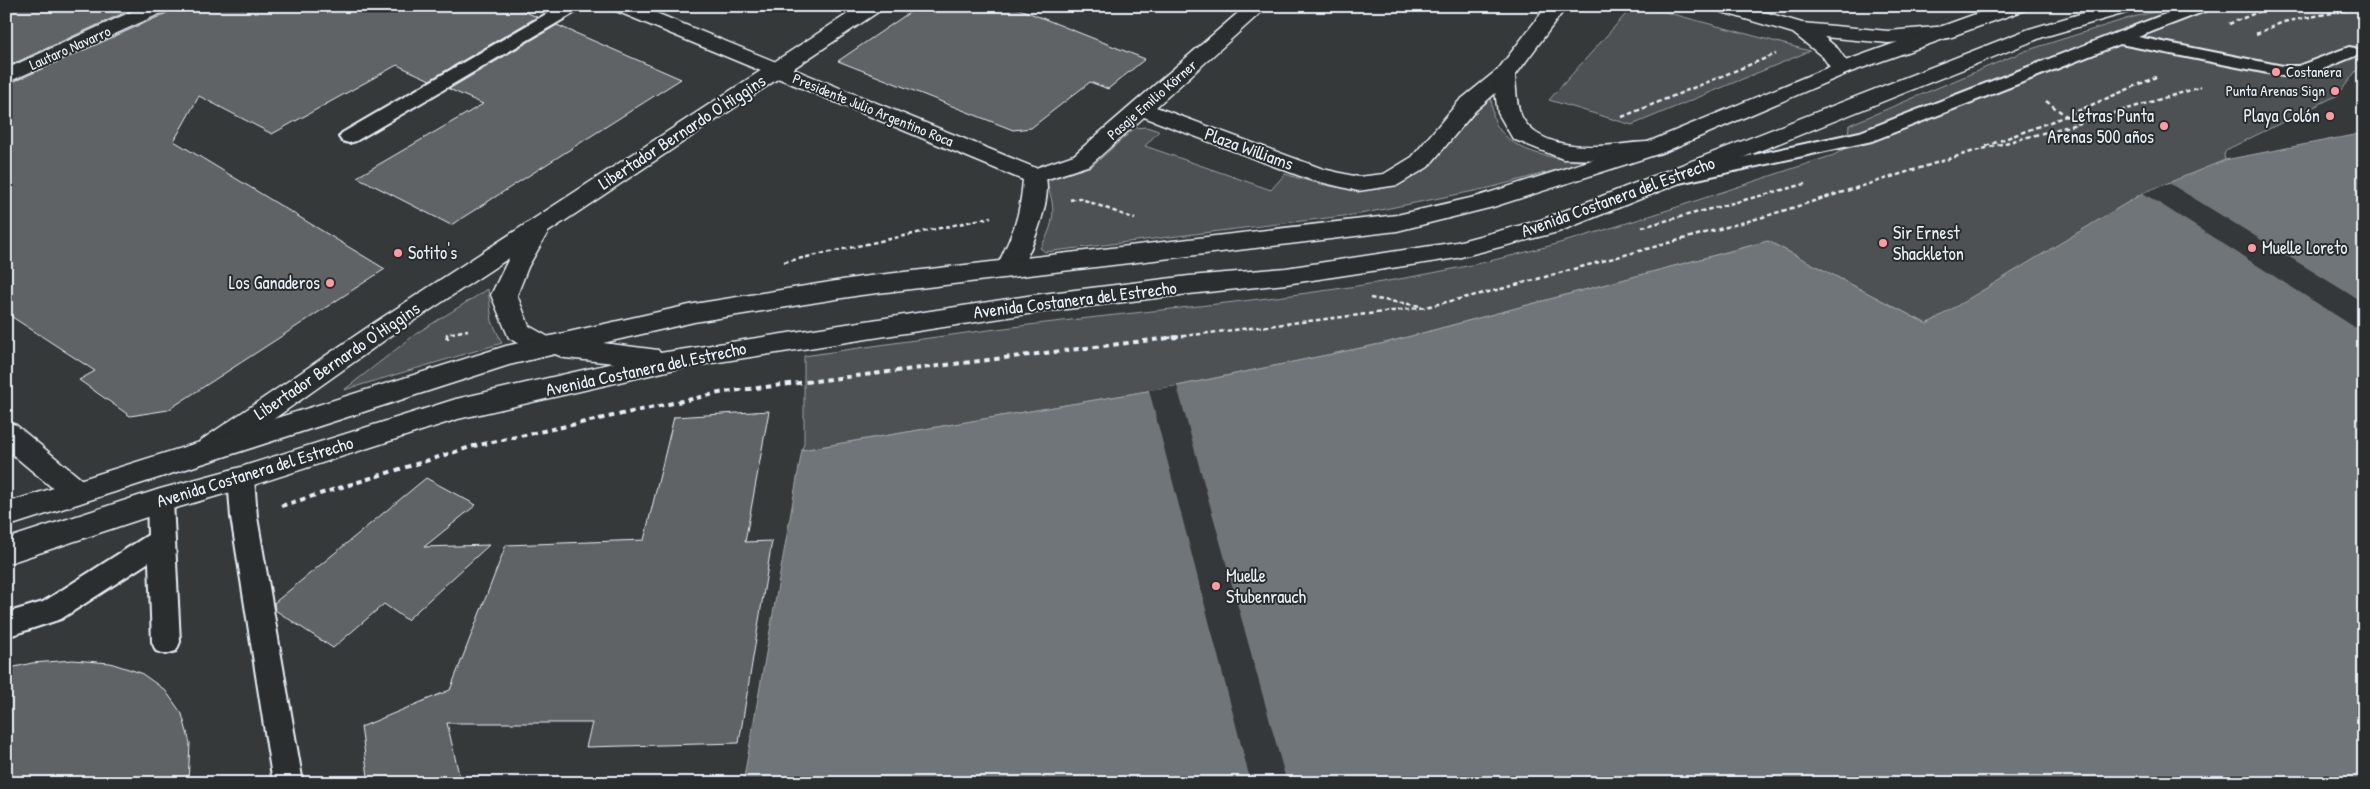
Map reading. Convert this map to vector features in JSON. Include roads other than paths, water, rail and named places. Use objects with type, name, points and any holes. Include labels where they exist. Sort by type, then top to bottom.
[{"type":"main road","name":"Lautaro Navarro","points":[[6,76],[161,6]]},
{"type":"main road","name":"Presidente Julio Argentino Roca","points":[[622,6],[1035,176]]},
{"type":"main road","name":"Libertador Bernardo O'Higgins","points":[[210,449],[383,329],[778,71],[874,6]]},
{"type":"main road","name":"Pasaje Emilio Körner","points":[[1035,176],[1082,160],[1258,6]]},
{"type":"main road","points":[[1557,6],[1504,76],[1509,113],[1520,134],[1563,152],[1605,154],[1656,147]]},
{"type":"main road","points":[[1722,6],[1800,29],[1888,36],[1948,32]]},
{"type":"main road","name":"Avenida Costanera del Estrecho","points":[[6,515],[210,449],[544,346],[694,313],[861,286],[1397,223],[1485,202],[1656,147],[1841,70],[2018,6]]},
{"type":"main road","name":"Avenida Costanera del Estrecho","points":[[6,552],[160,501],[242,478],[456,409],[680,358],[1034,304],[1189,285],[1286,276],[1456,250],[1549,226],[2036,34],[2129,6]]},
{"type":"main road","points":[[1633,192],[1681,161],[1828,105],[1851,87],[1831,53],[1800,29]]},
{"type":"main road","name":"Plaza Williams","points":[[1142,109],[1316,174],[1358,184],[1390,180],[1420,162],[1468,106],[1504,76]]},
{"type":"main road","points":[[1009,268],[1026,232],[1033,208],[1035,176]]},
{"type":"main road","name":"Libertador Bernardo O'Higgins","points":[[540,225],[516,267],[504,295],[518,332],[544,346]]},
{"type":"main road","points":[[544,346],[620,355],[680,358]]},
{"type":"main road","points":[[6,433],[77,492]]},
{"type":"lane","points":[[349,137],[573,6]]},
{"type":"lane","points":[[1670,179],[1865,137],[2202,6]]},
{"type":"lane","points":[[2120,39],[2283,71],[2300,72],[2349,52]]},
{"type":"lane","points":[[242,478],[244,517],[288,783]]},
{"type":"lane","points":[[160,501],[166,642]]},
{"type":"lane","points":[[6,625],[51,610],[83,592],[161,540]]},
{"type":"place","name":"Costanera","points":[[2276,72]]},
{"type":"place","name":"Punta Arenas Sign","points":[[2335,91]]},
{"type":"place","name":"Playa Colón","points":[[2330,116]]},
{"type":"place","name":"Letras Punta Arenas 500 años","points":[[2164,126]]},
{"type":"place","name":"Sir Ernest Shackleton","points":[[1883,243]]},
{"type":"place","name":"Muelle Loreto","points":[[2252,248]]},
{"type":"place","name":"Sotito's","points":[[398,253]]},
{"type":"place","name":"Los Ganaderos","points":[[330,283]]},
{"type":"place","name":"Muelle Stubenrauch","points":[[1216,586]]}]
